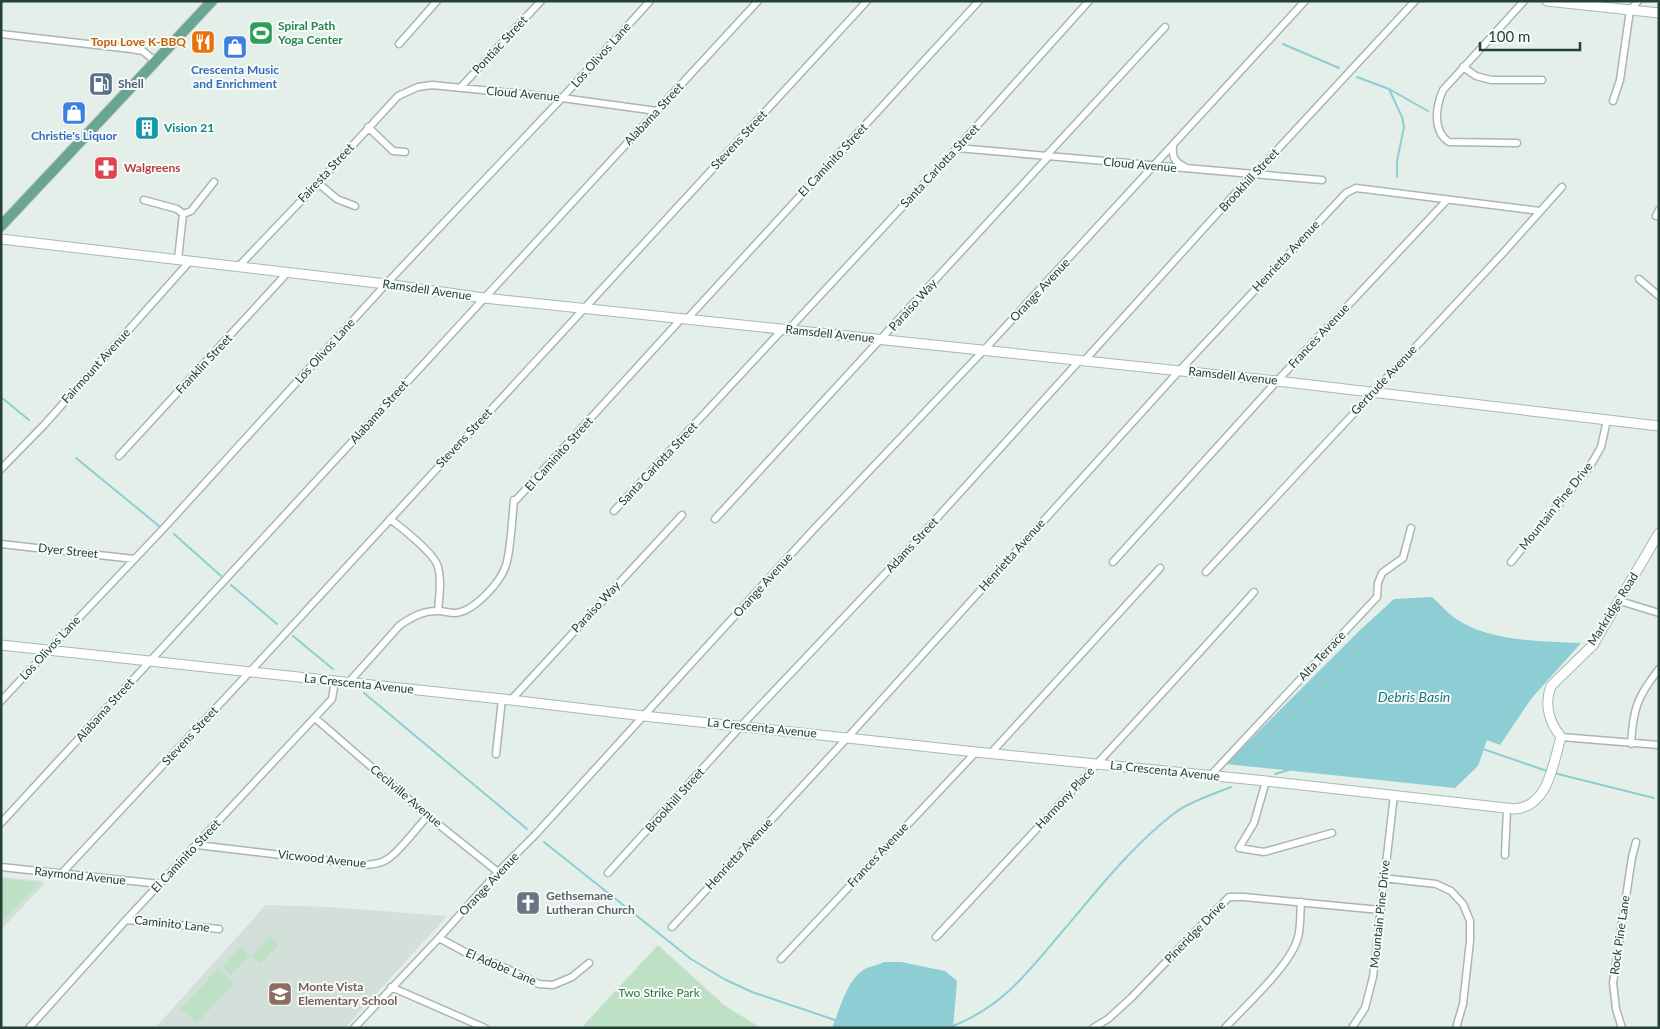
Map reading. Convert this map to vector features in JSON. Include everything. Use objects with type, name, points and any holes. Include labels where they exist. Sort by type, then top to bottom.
[{"type":"main road","points":[[1,226],[212,1]]},
{"type":"street","points":[[399,44],[437,1]]},
{"type":"street","name":"Pontiac Street","points":[[460,88],[540,1]]},
{"type":"street","name":"Los Olivos Lane","points":[[1,701],[163,530],[386,284],[562,98],[650,1]]},
{"type":"street","name":"Alabama Street","points":[[1,823],[758,1]]},
{"type":"street","name":"Stevens Street","points":[[61,874],[250,672],[867,1]]},
{"type":"street","name":"El Caminito Street","points":[[349,682],[400,625],[413,616],[438,611],[455,613],[464,611],[480,602],[502,575],[507,564],[515,500],[979,1]]},
{"type":"street","name":"Santa Carlotta Street","points":[[614,511],[957,148],[1089,1]]},
{"type":"street","name":"Orange Avenue","points":[[354,1028],[498,872],[535,835],[813,530],[984,350],[1305,1]]},
{"type":"street","name":"Brookhill Street","points":[[1082,360],[1415,1]]},
{"type":"street","points":[[1518,143],[1449,142],[1443,138],[1440,131],[1437,113],[1438,103],[1443,90],[1524,1]]},
{"type":"street","points":[[1547,1],[1659,14]]},
{"type":"street","points":[[1613,101],[1620,80],[1630,10],[1638,1]]},
{"type":"street","name":"Paraiso Way","points":[[715,519],[1165,27]]},
{"type":"street","points":[[1,34],[140,50],[156,62]]},
{"type":"street","points":[[1463,67],[1476,76],[1491,80],[1542,80]]},
{"type":"street","name":"Cloud Avenue","points":[[419,86],[432,85],[562,98],[657,111]]},
{"type":"street","name":"Fairesta Street","points":[[238,267],[398,96],[419,86]]},
{"type":"street","points":[[368,128],[394,151],[405,152]]},
{"type":"street","points":[[1174,144],[1173,159],[1188,169]]},
{"type":"street","name":"Cloud Avenue","points":[[957,148],[1322,180]]},
{"type":"street","points":[[184,214],[191,211],[214,182]]},
{"type":"street","points":[[318,183],[337,199],[355,206]]},
{"type":"street","name":"Gertrude Avenue","points":[[1206,572],[1562,187]]},
{"type":"street","name":"Henrietta Avenue","points":[[672,927],[848,738],[1179,371],[1340,198],[1356,188],[1447,200]]},
{"type":"street","points":[[144,200],[177,209],[184,214]]},
{"type":"street","points":[[1447,200],[1540,211]]},
{"type":"street","name":"Frances Avenue","points":[[1114,562],[1277,381],[1447,200]]},
{"type":"street","points":[[178,259],[184,214]]},
{"type":"street","name":"Ramsdell Avenue","points":[[1,239],[288,272],[484,298],[1374,391],[1659,426]]},
{"type":"street","name":"Fairmount Avenue","points":[[1,469],[49,419],[190,261]]},
{"type":"street","name":"Franklin Street","points":[[119,456],[288,272]]},
{"type":"street","points":[[1639,279],[1659,296]]},
{"type":"street","name":"Adams Street","points":[[741,726],[917,540],[1082,360]]},
{"type":"street","name":"Mountain Pine Drive","points":[[1511,562],[1589,468],[1603,441],[1606,420]]},
{"type":"street","name":"Paraiso Way","points":[[506,699],[682,515]]},
{"type":"street","points":[[390,519],[432,556],[438,565],[440,586],[438,611]]},
{"type":"street","name":"Alta Terrace","points":[[1211,775],[1377,597],[1378,583],[1382,573],[1403,558],[1412,528]]},
{"type":"street","name":"Markridge Road","points":[[1561,737],[1548,714],[1551,686],[1593,645],[1659,533]]},
{"type":"street","name":"Dyer Street","points":[[1,544],[134,559]]},
{"type":"street","points":[[991,753],[1160,568]]},
{"type":"street","name":"Harmony Place","points":[[936,937],[1254,592]]},
{"type":"street","points":[[1620,601],[1659,612]]},
{"type":"street","name":"La Crescenta Avenue","points":[[1,645],[976,752],[1211,775],[1507,809],[1523,808],[1530,805],[1540,796],[1550,773],[1561,737]]},
{"type":"street","points":[[1631,744],[1636,704],[1648,683],[1659,669]]},
{"type":"street","name":"El Caminito Street","points":[[29,1028],[126,920],[332,699],[335,681]]},
{"type":"street","points":[[496,754],[506,699]]},
{"type":"street","name":"Cecilville Avenue","points":[[315,718],[428,816],[498,872]]},
{"type":"street","name":"Brookhill Street","points":[[608,873],[741,726]]},
{"type":"street","points":[[1561,737],[1659,745]]},
{"type":"street","name":"Frances Avenue","points":[[781,959],[976,752]]},
{"type":"street","points":[[1266,781],[1254,823],[1239,848],[1264,852],[1332,833]]},
{"type":"street","name":"Mountain Pine Drive","points":[[1352,1028],[1365,1008],[1373,977],[1394,795]]},
{"type":"street","points":[[1505,855],[1507,809]]},
{"type":"street","name":"Vicwood Avenue","points":[[197,844],[366,865],[378,864],[387,860],[428,816]]},
{"type":"street","name":"Rock Pine Lane","points":[[1622,1028],[1616,1009],[1613,983],[1632,857],[1636,842]]},
{"type":"street","name":"Raymond Avenue","points":[[1,867],[160,884]]},
{"type":"street","points":[[1383,878],[1436,884],[1451,891],[1463,904],[1470,921],[1470,941],[1462,1004],[1456,1028]]},
{"type":"street","name":"Pineridge Drive","points":[[1093,1028],[1108,1019],[1131,998],[1229,897],[1380,910]]},
{"type":"street","points":[[1225,1028],[1285,963],[1294,950],[1298,936],[1301,902]]},
{"type":"street","name":"Caminito Lane","points":[[126,920],[219,929]]},
{"type":"street","name":"El Adobe Lane","points":[[439,938],[476,958],[497,964],[539,984],[553,985],[572,977],[589,963]]},
{"type":"street","points":[[391,987],[485,1028]]},
{"type":"shaded area","points":[[1,877],[42,881],[44,884],[1,930]]},
{"type":"shaded area","name":"Monte Vista Elementary School","points":[[266,905],[328,907],[447,916],[345,1028],[155,1028]]},
{"type":"green space","points":[[1,878],[40,883],[1,922]]},
{"type":"green space","points":[[270,936],[279,944],[261,964],[252,956]]},
{"type":"green space","name":"Two Strike Park","points":[[658,945],[724,1005],[761,1028],[581,1028]]},
{"type":"green space","points":[[241,947],[249,955],[231,975],[222,967]]},
{"type":"green space","points":[[218,968],[234,983],[197,1023],[181,1009]]},
{"type":"water","name":"Debris Basin","points":[[1432,597],[1457,620],[1475,629],[1504,637],[1535,641],[1581,643],[1531,699],[1500,745],[1487,740],[1478,766],[1455,788],[1226,764],[1358,632],[1394,599]]},
{"type":"water","points":[[884,962],[901,962],[945,971],[957,981],[953,1028],[832,1028],[852,982],[864,969]]},
{"type":"waterway","points":[[1283,44],[1339,68]]},
{"type":"waterway","points":[[1357,77],[1389,89],[1428,111]]},
{"type":"waterway","points":[[1389,89],[1402,117],[1404,127],[1397,161],[1397,177]]},
{"type":"waterway","points":[[1,397],[29,420]]},
{"type":"waterway","points":[[76,458],[159,526]]},
{"type":"waterway","points":[[174,534],[221,576]]},
{"type":"waterway","points":[[231,585],[277,624]]},
{"type":"waterway","points":[[293,636],[333,669]]},
{"type":"waterway","points":[[364,693],[527,829]]},
{"type":"waterway","points":[[1483,749],[1547,771]]},
{"type":"waterway","points":[[1275,774],[1289,770]]},
{"type":"waterway","points":[[1554,773],[1654,798]]},
{"type":"waterway","points":[[953,1026],[986,1009],[1013,987],[1037,962],[1129,854],[1160,825],[1187,805],[1231,787]]},
{"type":"waterway","points":[[544,842],[691,959],[724,979],[752,992],[835,1020]]},
{"type":"place","name":"Spiral Path Yoga Center","points":[[261,33]]},
{"type":"place","name":"Topu Love K-BBQ","points":[[203,42]]},
{"type":"place","name":"Crescenta Music and Enrichment","points":[[235,47]]},
{"type":"place","name":"Shell","points":[[101,84]]},
{"type":"place","name":"Christie's Liquor","points":[[74,113]]},
{"type":"place","name":"Vision 21","points":[[147,128]]},
{"type":"place","name":"Walgreens","points":[[106,168]]},
{"type":"place","name":"Gethsemane Lutheran Church","points":[[528,903]]},
{"type":"place","name":"Monte Vista Elementary School","points":[[280,994]]}]
